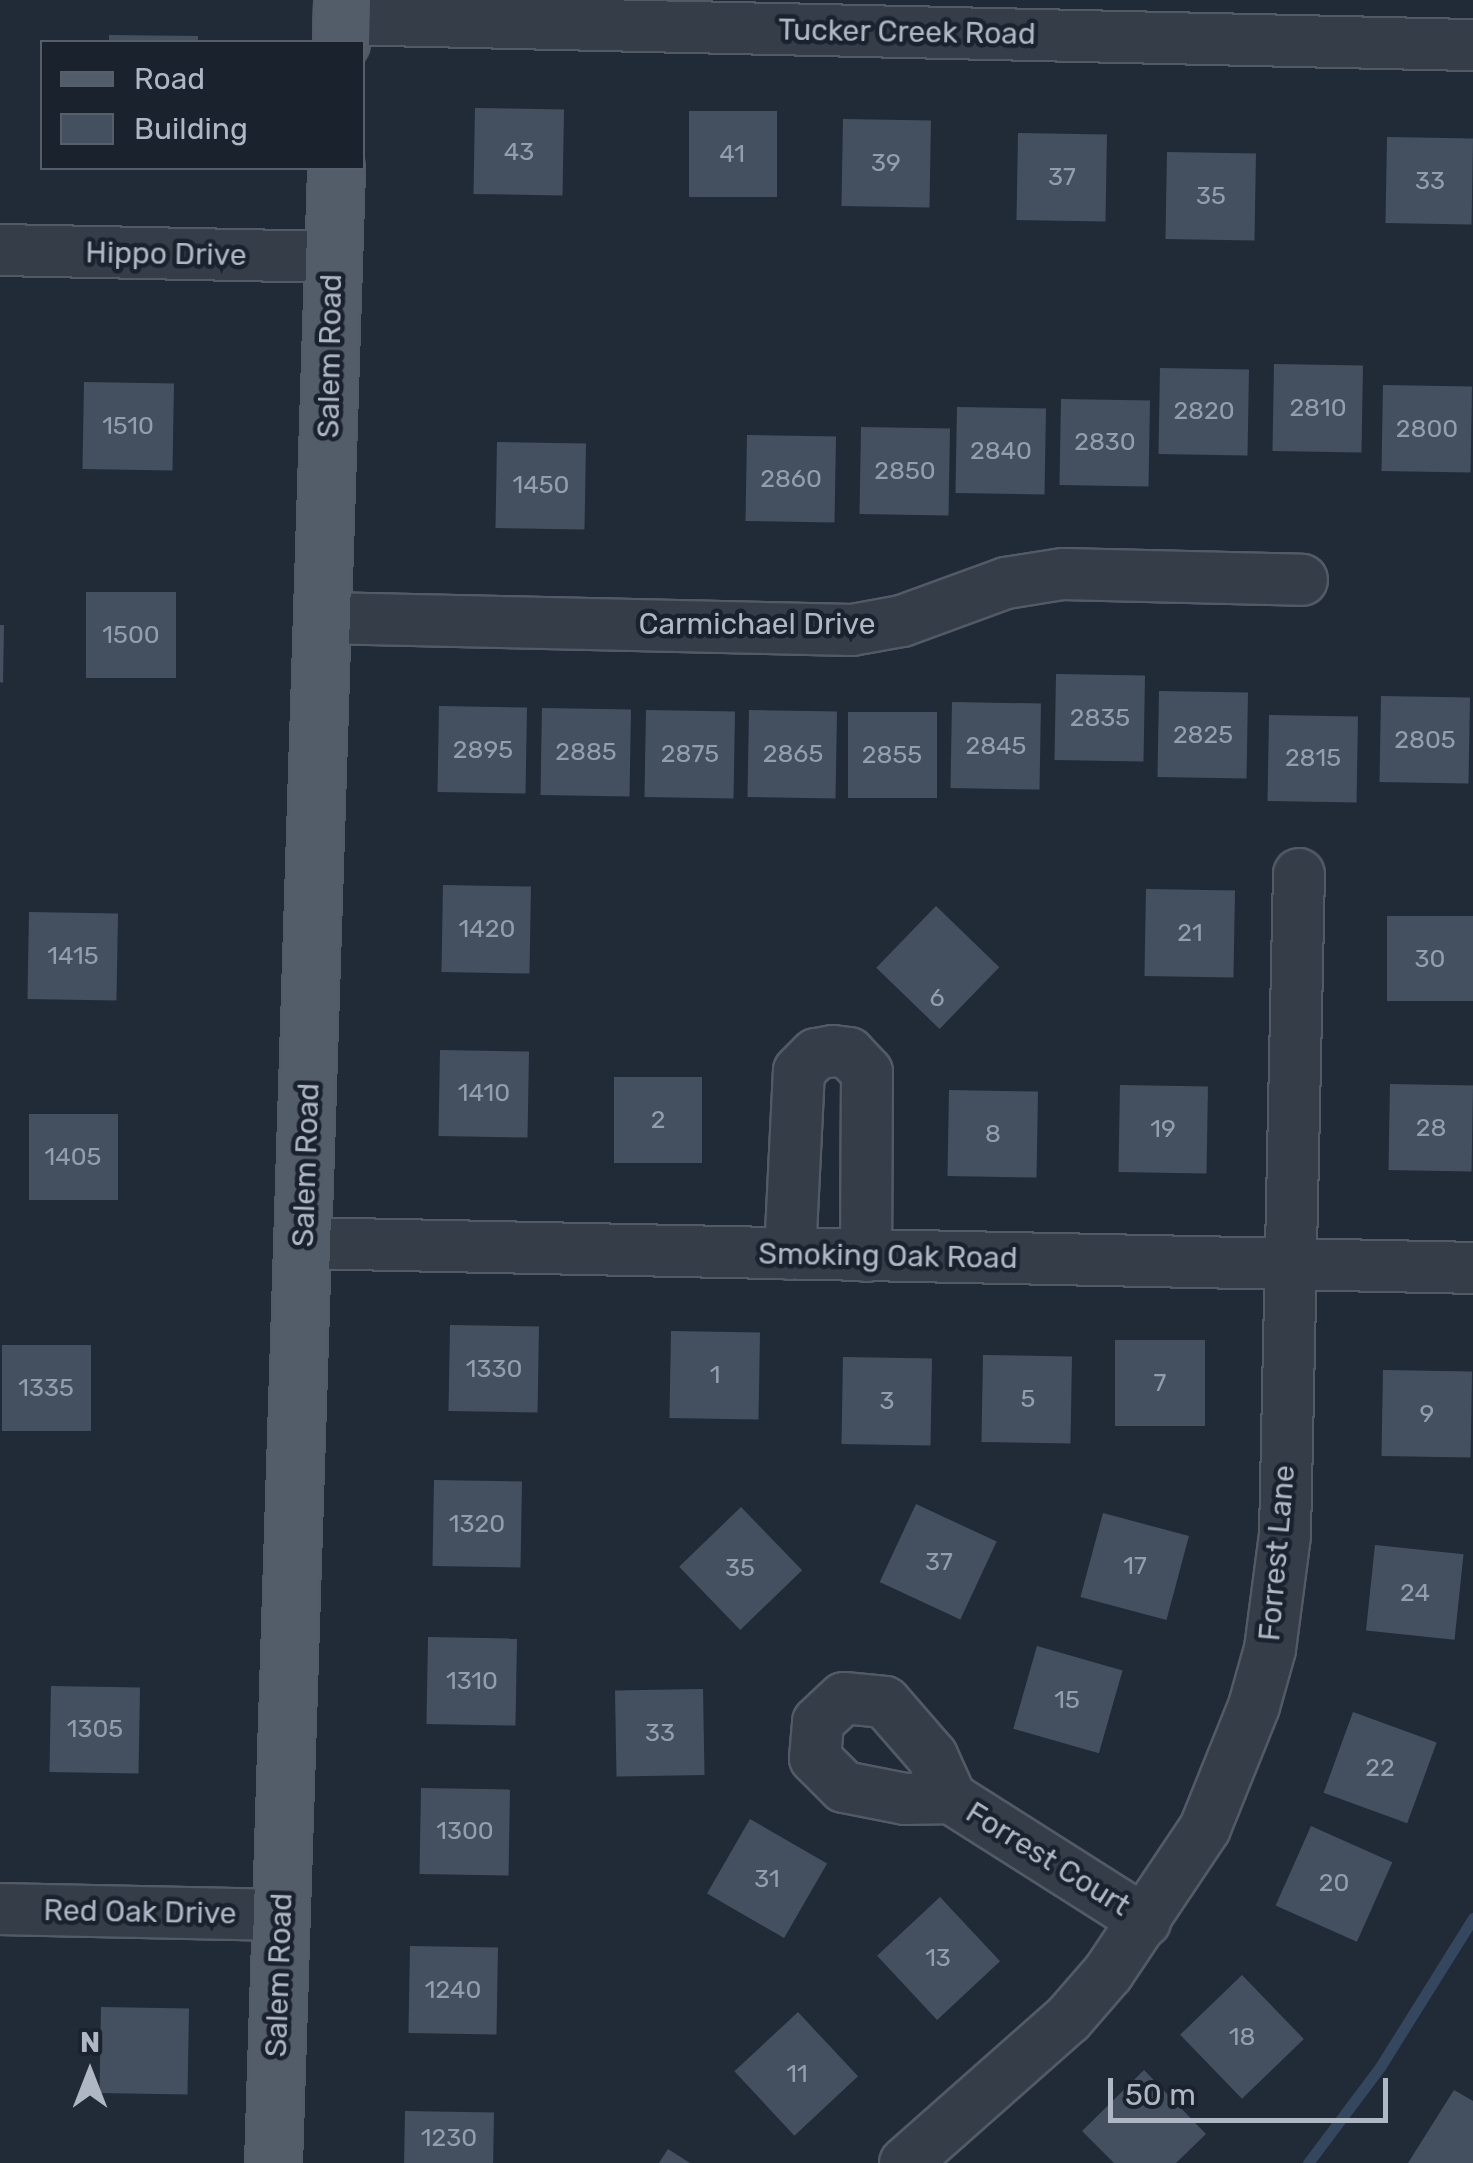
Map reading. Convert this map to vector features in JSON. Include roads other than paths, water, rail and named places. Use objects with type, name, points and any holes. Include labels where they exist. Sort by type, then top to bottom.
[{"type":"main road","name":"Salem Road","points":[[273,2163],[336,170]]},
{"type":"street","name":"Tucker Creek Road","points":[[341,20],[1257,20],[1473,45]]},
{"type":"street","name":"Hippo Drive","points":[[0,250],[333,257]]},
{"type":"street","name":"Carmichael Drive","points":[[324,618],[852,630],[902,621],[1006,583],[1063,574],[1302,580]]},
{"type":"street","name":"Forrest Lane","points":[[905,2163],[1068,2019],[1145,1921],[1204,1828],[1270,1649],[1285,1535],[1299,874]]},
{"type":"street","points":[[790,1254],[798,1070],[816,1054],[833,1051],[849,1053],[867,1072],[866,1256]]},
{"type":"street","name":"Smoking Oak Road","points":[[303,1243],[1473,1268]]},
{"type":"street","name":"Forrest Court","points":[[950,1798],[1145,1921]]},
{"type":"street","name":"Red Oak Drive","points":[[0,1909],[280,1915]]},
{"type":"waterway","points":[[1308,2163],[1380,2067],[1473,1918]]}]
